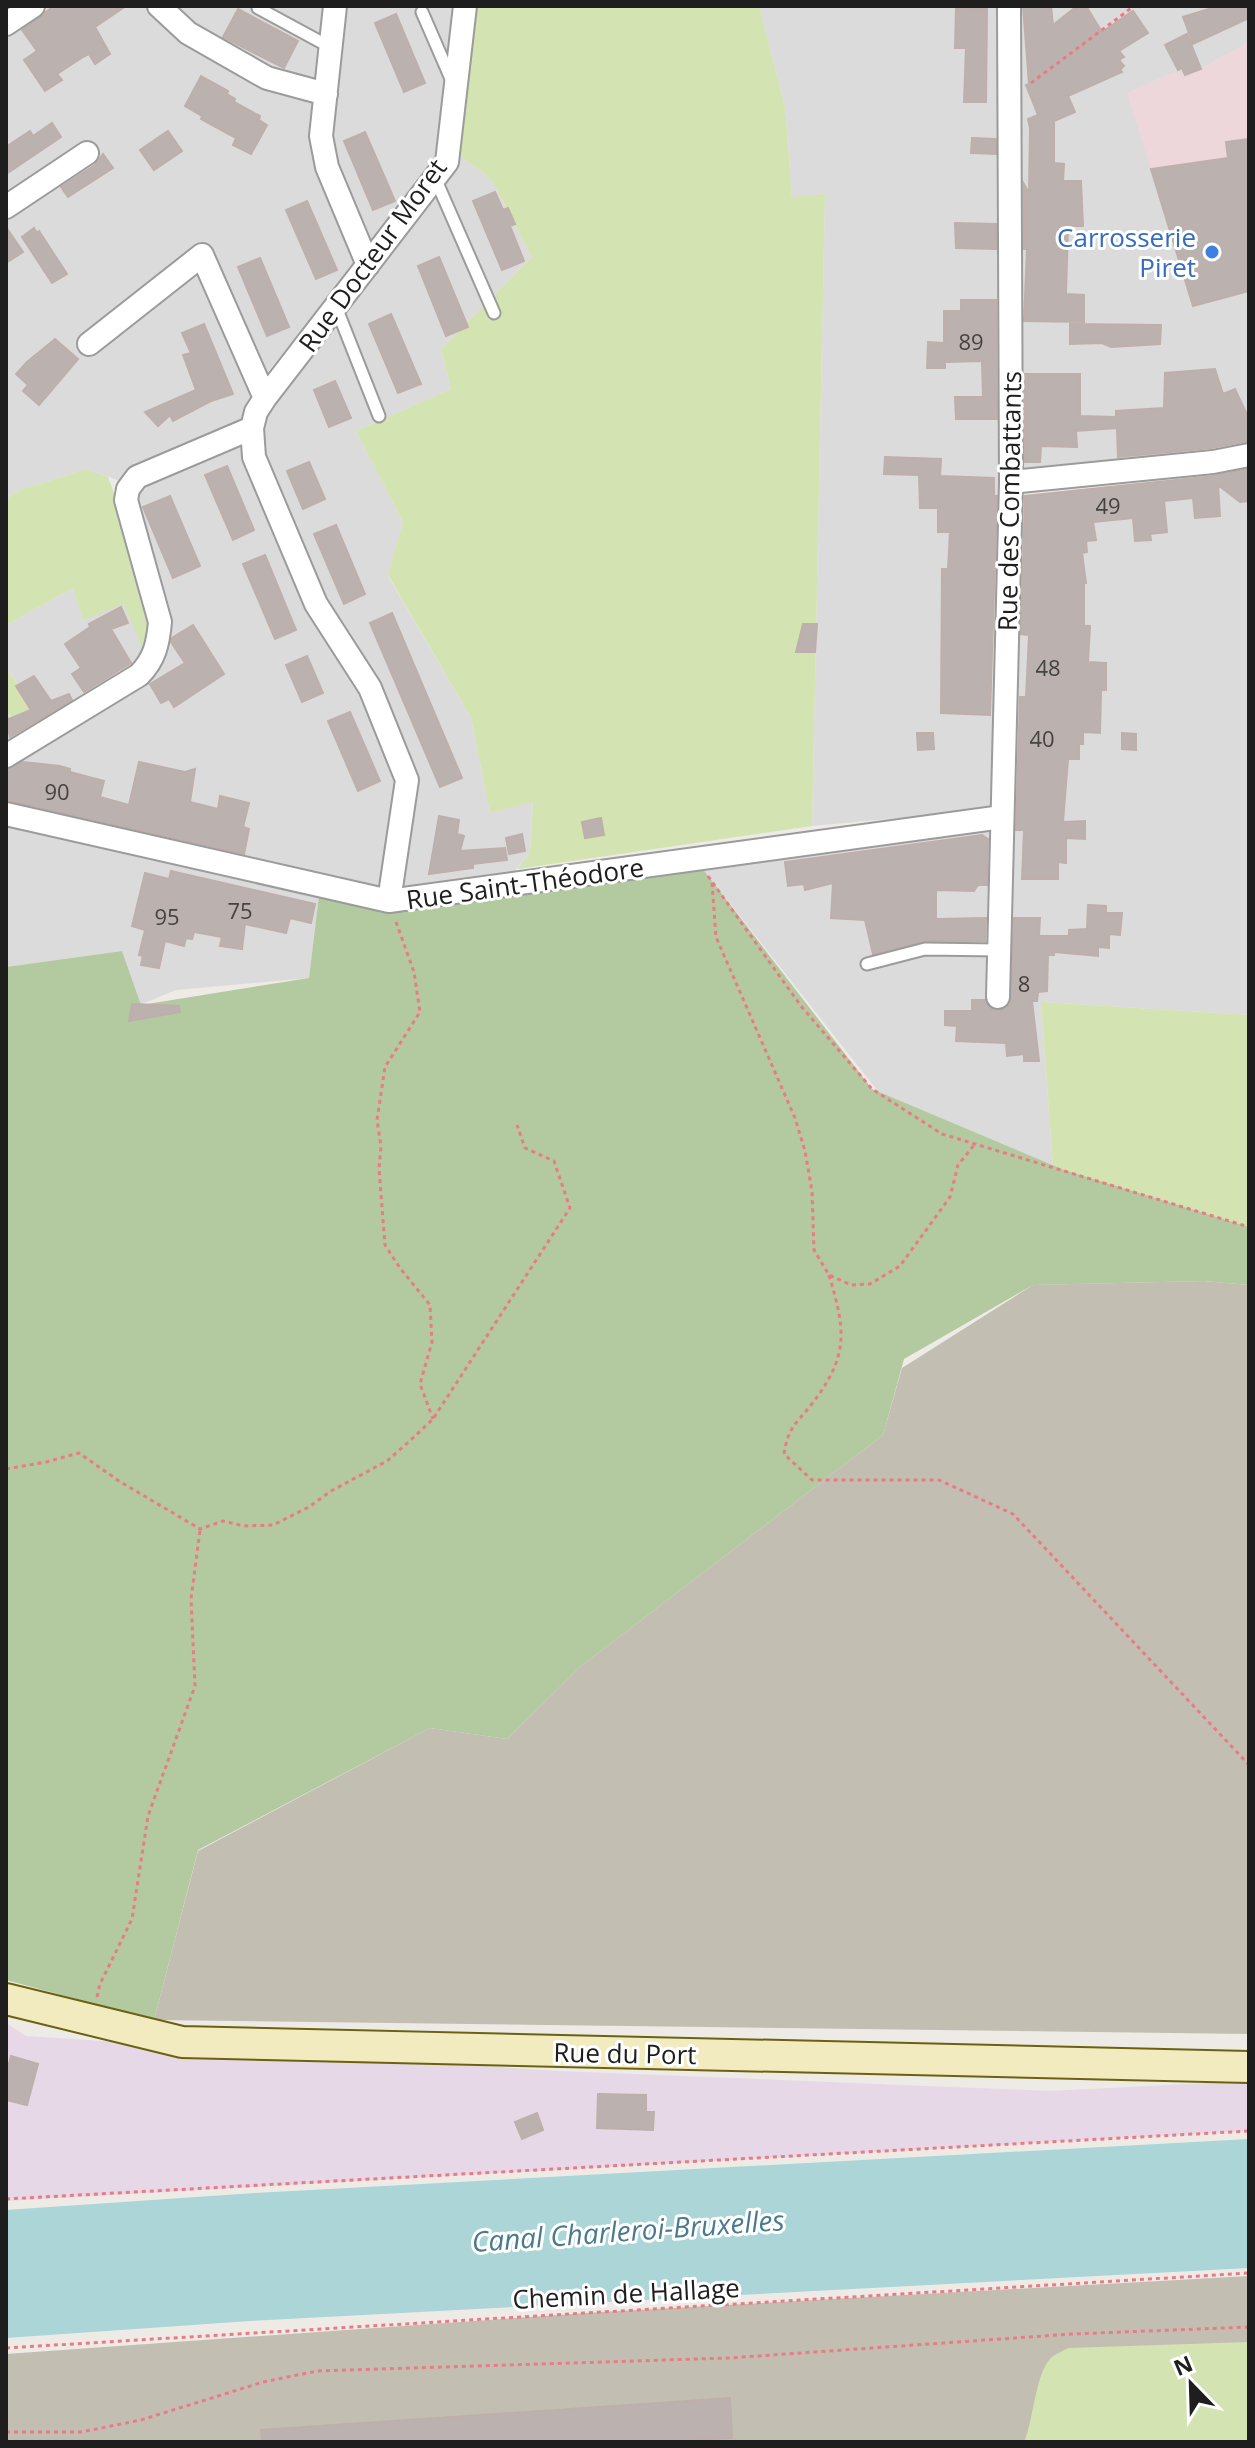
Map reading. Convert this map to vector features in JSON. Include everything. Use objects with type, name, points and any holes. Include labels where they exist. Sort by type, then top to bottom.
[{"type":"main road","name":"Rue du Port","points":[[6,1999],[182,2042],[1249,2067]]},
{"type":"street","points":[[6,24],[33,6]]},
{"type":"street","points":[[159,6],[188,33],[267,78],[326,94]]},
{"type":"street","points":[[335,6],[321,136],[327,167],[368,265]]},
{"type":"street","name":"Rue Docteur Moret","points":[[252,428],[256,412],[265,398],[447,162],[465,6]]},
{"type":"street","name":"Rue des Combattants","points":[[998,997],[1011,482],[1009,6]]},
{"type":"street","points":[[6,207],[87,153]]},
{"type":"street","points":[[89,344],[202,255],[265,398]]},
{"type":"street","points":[[6,756],[139,675],[151,663],[160,622],[128,510],[128,489],[137,477],[252,428],[254,457],[316,604],[370,688],[407,780],[396,901]]},
{"type":"street","points":[[1011,482],[1213,462],[1249,455]]},
{"type":"street","name":"Rue Saint-Théodore","points":[[6,814],[396,901],[1002,817]]},
{"type":"lane","points":[[258,8],[331,47]]},
{"type":"lane","points":[[422,12],[455,90]]},
{"type":"lane","points":[[435,177],[494,313]]},
{"type":"lane","points":[[336,307],[379,416]]},
{"type":"lane","points":[[867,964],[925,949],[999,950]]},
{"type":"path","points":[[1011,84],[1030,83],[1134,6]]},
{"type":"path","points":[[1249,1227],[942,1134],[872,1089],[801,1006],[712,883],[716,937],[795,1118],[805,1151],[812,1191],[814,1250],[829,1275],[840,1312],[842,1338],[834,1372],[787,1434],[784,1454],[812,1480],[939,1480],[1013,1514],[1249,1765]]},
{"type":"path","points":[[396,901],[396,922],[414,972],[420,1012],[385,1067],[377,1120],[381,1146],[379,1169],[385,1245],[430,1305],[432,1342],[420,1384],[433,1419]]},
{"type":"path","points":[[6,1469],[79,1453],[119,1481],[200,1529],[223,1521],[244,1526],[273,1525],[387,1461],[433,1419],[570,1208],[554,1161],[525,1148],[517,1125]]},
{"type":"path","points":[[829,1275],[851,1285],[870,1284],[900,1266],[950,1197],[958,1165],[975,1144]]},
{"type":"path","points":[[100,1984],[132,1919],[148,1816],[195,1686],[191,1599],[200,1529]]},
{"type":"path","points":[[6,2199],[1249,2131]]},
{"type":"path","name":"Chemin de Hallage","points":[[6,2348],[1249,2273]]},
{"type":"path","points":[[6,2432],[81,2432],[141,2420],[263,2382],[317,2371],[729,2358],[1072,2334],[1249,2327]]},
{"type":"shaded area","points":[[6,6],[157,6],[175,31],[268,81],[321,96],[318,137],[321,170],[357,265],[258,383],[245,431],[252,428],[375,265],[333,170],[330,92],[234,54],[167,12],[163,6],[463,6],[455,152],[491,179],[532,257],[441,349],[451,389],[356,431],[403,522],[388,576],[471,718],[490,813],[533,801],[530,852],[502,887],[320,887],[309,978],[176,990],[140,1005],[122,951],[6,967],[6,714],[17,736],[51,728],[6,668],[6,625],[73,588],[83,619],[124,604],[151,662],[158,641],[154,601],[128,489],[236,435],[120,481],[86,469],[20,490],[6,499]]},
{"type":"shaded area","points":[[759,6],[1009,6],[1010,497],[1188,481],[1209,475],[1249,472],[1249,1015],[1041,1002],[1053,1167],[880,1094],[696,860],[987,810],[812,826],[825,194],[792,198],[785,107]]},
{"type":"shaded area","points":[[1017,6],[1249,6],[1249,42],[1185,75],[1151,168],[1192,305],[1249,290],[1249,442],[1014,477]]},
{"type":"shaded area","points":[[1249,42],[1249,290],[1194,306],[1127,93],[1173,72],[1185,75],[1201,69]]},
{"type":"shaded area","points":[[1204,1281],[1249,1285],[1249,2034],[154,2020],[198,1851],[430,1728],[507,1739],[580,1667],[883,1435],[902,1368],[1033,1285]]},
{"type":"shaded area","points":[[6,2023],[26,2036],[559,2071],[1050,2091],[1249,2081],[1249,2131],[6,2201]]},
{"type":"shaded area","points":[[1249,2276],[1249,2442],[6,2442],[6,2354],[601,2312]]},
{"type":"green space","points":[[467,6],[759,6],[785,107],[792,197],[825,194],[812,826],[517,869],[530,852],[533,802],[490,813],[471,718],[388,575],[403,522],[356,431],[451,389],[441,349],[532,257],[491,179],[455,152]]},
{"type":"green space","points":[[86,469],[108,477],[154,601],[146,656],[124,604],[83,620],[73,588],[6,625],[6,499],[20,490]]},
{"type":"green space","points":[[6,668],[51,729],[17,736],[10,715],[6,714]]},
{"type":"green space","points":[[696,860],[872,1089],[1064,1170],[1249,1227],[1249,1285],[1204,1281],[1033,1285],[904,1359],[883,1435],[580,1667],[507,1739],[430,1728],[198,1850],[154,2020],[6,1980],[6,967],[122,951],[141,1005],[309,978],[320,887],[502,887]]},
{"type":"green space","points":[[1041,1002],[1249,1015],[1249,1227],[1053,1167]]},
{"type":"green space","points":[[1249,2342],[1249,2442],[1024,2442],[1041,2375],[1053,2357],[1068,2348]]},
{"type":"water","name":"Canal Charleroi-Bruxelles","points":[[1249,2139],[1249,2268],[250,2321],[6,2338],[6,2210],[255,2193]]},
{"type":"building","points":[[54,6],[126,6],[95,27],[110,54],[95,64],[89,54],[83,57],[57,74],[62,80],[45,91],[24,60],[37,51],[22,30]]},
{"type":"building","points":[[1023,6],[1051,6],[1053,25],[1077,6],[1086,6],[1102,32],[1133,11],[1148,33],[1119,51],[1124,57],[1119,60],[1124,66],[1120,70],[1122,72],[1068,96],[1075,112],[1054,121],[1054,163],[1064,164],[1063,181],[1081,181],[1083,226],[1068,226],[1066,294],[1084,295],[1084,322],[1024,321],[1027,249],[1024,249],[1024,184],[1029,193],[1028,119],[1038,115],[1026,85],[1029,84]]},
{"type":"building","points":[[1208,6],[1249,6],[1249,18],[1193,44],[1183,17],[1209,9]]},
{"type":"building","points":[[956,8],[987,9],[986,102],[964,102],[966,48],[955,48]]},
{"type":"building","points":[[238,9],[298,41],[284,68],[223,37]]},
{"type":"building","points":[[396,14],[425,83],[404,92],[375,23]]},
{"type":"building","points":[[1187,34],[1201,69],[1185,75],[1182,68],[1178,70],[1165,45]]},
{"type":"building","points":[[201,76],[228,91],[234,102],[260,116],[259,120],[267,125],[251,154],[233,145],[236,138],[201,119],[202,116],[185,106]]},
{"type":"building","points":[[52,123],[61,137],[6,174],[6,147],[30,131],[33,136]]},
{"type":"building","points":[[168,131],[182,151],[154,170],[140,150]]},
{"type":"building","points":[[365,132],[395,201],[373,210],[344,141]]},
{"type":"building","points":[[972,138],[996,139],[996,154],[971,153]]},
{"type":"building","name":"Carrosserie Piret","points":[[1249,139],[1249,291],[1193,306],[1151,169],[1228,158],[1226,142]]},
{"type":"building","points":[[103,154],[113,168],[68,197],[61,187],[95,165]]},
{"type":"building","points":[[495,192],[503,210],[508,208],[515,224],[510,226],[524,261],[502,270],[473,201]]},
{"type":"building","points":[[307,201],[337,270],[316,279],[286,210]]},
{"type":"building","points":[[955,223],[996,224],[996,249],[956,248]]},
{"type":"building","points":[[6,227],[23,252],[6,263]]},
{"type":"building","points":[[34,228],[67,274],[52,283],[22,237]]},
{"type":"building","points":[[439,257],[468,327],[446,336],[418,266]]},
{"type":"building","points":[[260,258],[289,327],[267,336],[238,267]]},
{"type":"building","points":[[961,300],[996,300],[997,419],[956,419],[955,397],[983,397],[982,361],[945,362],[945,368],[927,368],[928,342],[944,343],[944,311],[961,311]]},
{"type":"building","points":[[391,314],[421,384],[398,393],[369,324]]},
{"type":"building","points":[[204,324],[233,394],[211,401],[173,421],[170,415],[158,426],[145,412],[196,390],[183,355],[191,353],[182,333]]},
{"type":"building","points":[[1070,324],[1161,325],[1160,344],[1111,347],[1102,343],[1070,344]]},
{"type":"building","points":[[55,339],[78,359],[39,405],[23,391],[28,385],[16,374]]},
{"type":"building","points":[[1215,369],[1223,394],[1235,389],[1249,419],[1249,441],[1118,457],[1117,428],[1076,431],[1077,447],[1041,446],[1040,462],[1025,462],[1025,374],[1080,374],[1080,416],[1116,417],[1116,411],[1164,408],[1165,373]]},
{"type":"building","points":[[335,381],[351,418],[329,427],[314,390]]},
{"type":"building","points":[[885,457],[941,459],[940,476],[994,478],[994,496],[997,496],[990,715],[941,713],[942,569],[948,569],[950,532],[938,532],[938,508],[920,508],[919,475],[884,474]]},
{"type":"building","points":[[309,462],[325,499],[303,509],[287,471]]},
{"type":"building","points":[[227,466],[254,530],[233,540],[205,475]]},
{"type":"building","points":[[1248,469],[1249,501],[1240,502],[1218,485],[1220,516],[1195,518],[1193,498],[1164,501],[1167,532],[1150,534],[1151,540],[1135,541],[1133,518],[1093,522],[1096,540],[1086,541],[1087,552],[1082,553],[1086,583],[1084,626],[1090,626],[1088,662],[1106,663],[1106,690],[1101,690],[1100,733],[1083,732],[1079,759],[1068,759],[1063,822],[1085,821],[1085,839],[1066,838],[1066,863],[1058,862],[1058,879],[1022,879],[1024,830],[1016,830],[1020,697],[1026,697],[1029,635],[1021,634],[1025,496],[1214,476]]},
{"type":"building","points":[[170,496],[200,566],[173,578],[143,507]]},
{"type":"building","points":[[336,525],[365,594],[344,604],[314,534]]},
{"type":"building","points":[[265,555],[296,630],[275,639],[243,564]]},
{"type":"building","points":[[121,607],[128,623],[111,629],[131,663],[84,692],[72,674],[81,668],[65,644],[90,627],[89,624]]},
{"type":"building","points":[[392,613],[462,778],[440,787],[370,623]]},
{"type":"building","points":[[803,624],[817,624],[815,652],[796,652]]},
{"type":"building","points":[[193,625],[224,674],[174,707],[169,699],[161,703],[150,684],[185,663],[171,642],[172,638]]},
{"type":"building","points":[[307,656],[323,693],[302,702],[286,665]]},
{"type":"building","points":[[34,676],[51,701],[69,694],[72,700],[10,737],[6,720],[31,710],[16,686]]},
{"type":"building","points":[[350,712],[380,781],[358,791],[328,721]]},
{"type":"building","points":[[917,733],[933,733],[934,749],[918,750]]},
{"type":"building","points":[[1122,733],[1136,734],[1136,750],[1122,749]]},
{"type":"building","points":[[23,762],[60,766],[70,769],[70,772],[104,781],[100,797],[129,805],[139,762],[185,772],[195,769],[190,802],[218,809],[220,796],[249,803],[243,827],[249,829],[244,854],[6,800],[6,770]]},
{"type":"building","points":[[439,816],[459,820],[457,834],[464,836],[460,851],[505,848],[507,860],[429,874]]},
{"type":"building","points":[[601,818],[604,835],[585,838],[582,822]]},
{"type":"building","points":[[522,834],[525,851],[509,854],[506,838]]},
{"type":"building","points":[[982,835],[988,839],[987,885],[978,885],[974,891],[936,890],[936,919],[986,918],[985,941],[925,941],[873,954],[865,920],[831,918],[833,883],[805,890],[804,884],[788,886],[785,862]]},
{"type":"building","points":[[171,871],[315,904],[311,923],[290,918],[286,933],[245,924],[242,949],[220,946],[222,937],[194,932],[192,939],[186,938],[184,946],[165,941],[159,968],[141,965],[143,956],[139,955],[145,930],[132,926],[145,873],[169,879]]},
{"type":"building","points":[[1088,905],[1106,906],[1106,913],[1122,913],[1120,935],[1109,934],[1109,948],[1098,947],[1098,956],[1054,952],[1054,955],[1048,955],[1047,991],[1038,992],[1037,1001],[1032,1001],[1039,1061],[1024,1061],[1024,1054],[1007,1056],[1006,1043],[956,1041],[957,1026],[945,1025],[945,1011],[972,1011],[972,1000],[985,1000],[990,1008],[997,1011],[1010,1004],[1014,918],[1040,918],[1039,936],[1069,936],[1069,930],[1087,929]]},
{"type":"building","points":[[132,1004],[179,1006],[180,1012],[129,1021]]},
{"type":"building","points":[[11,2056],[38,2064],[27,2105],[6,2100],[6,2063],[9,2064]]},
{"type":"building","points":[[598,2094],[646,2095],[646,2112],[654,2112],[653,2130],[597,2128]]},
{"type":"building","points":[[537,2113],[543,2130],[522,2139],[515,2122]]},
{"type":"building","points":[[730,2398],[732,2438],[647,2442],[262,2442],[261,2430]]},
{"type":"place","name":"Carrosserie Piret","points":[[1212,252]]}]
